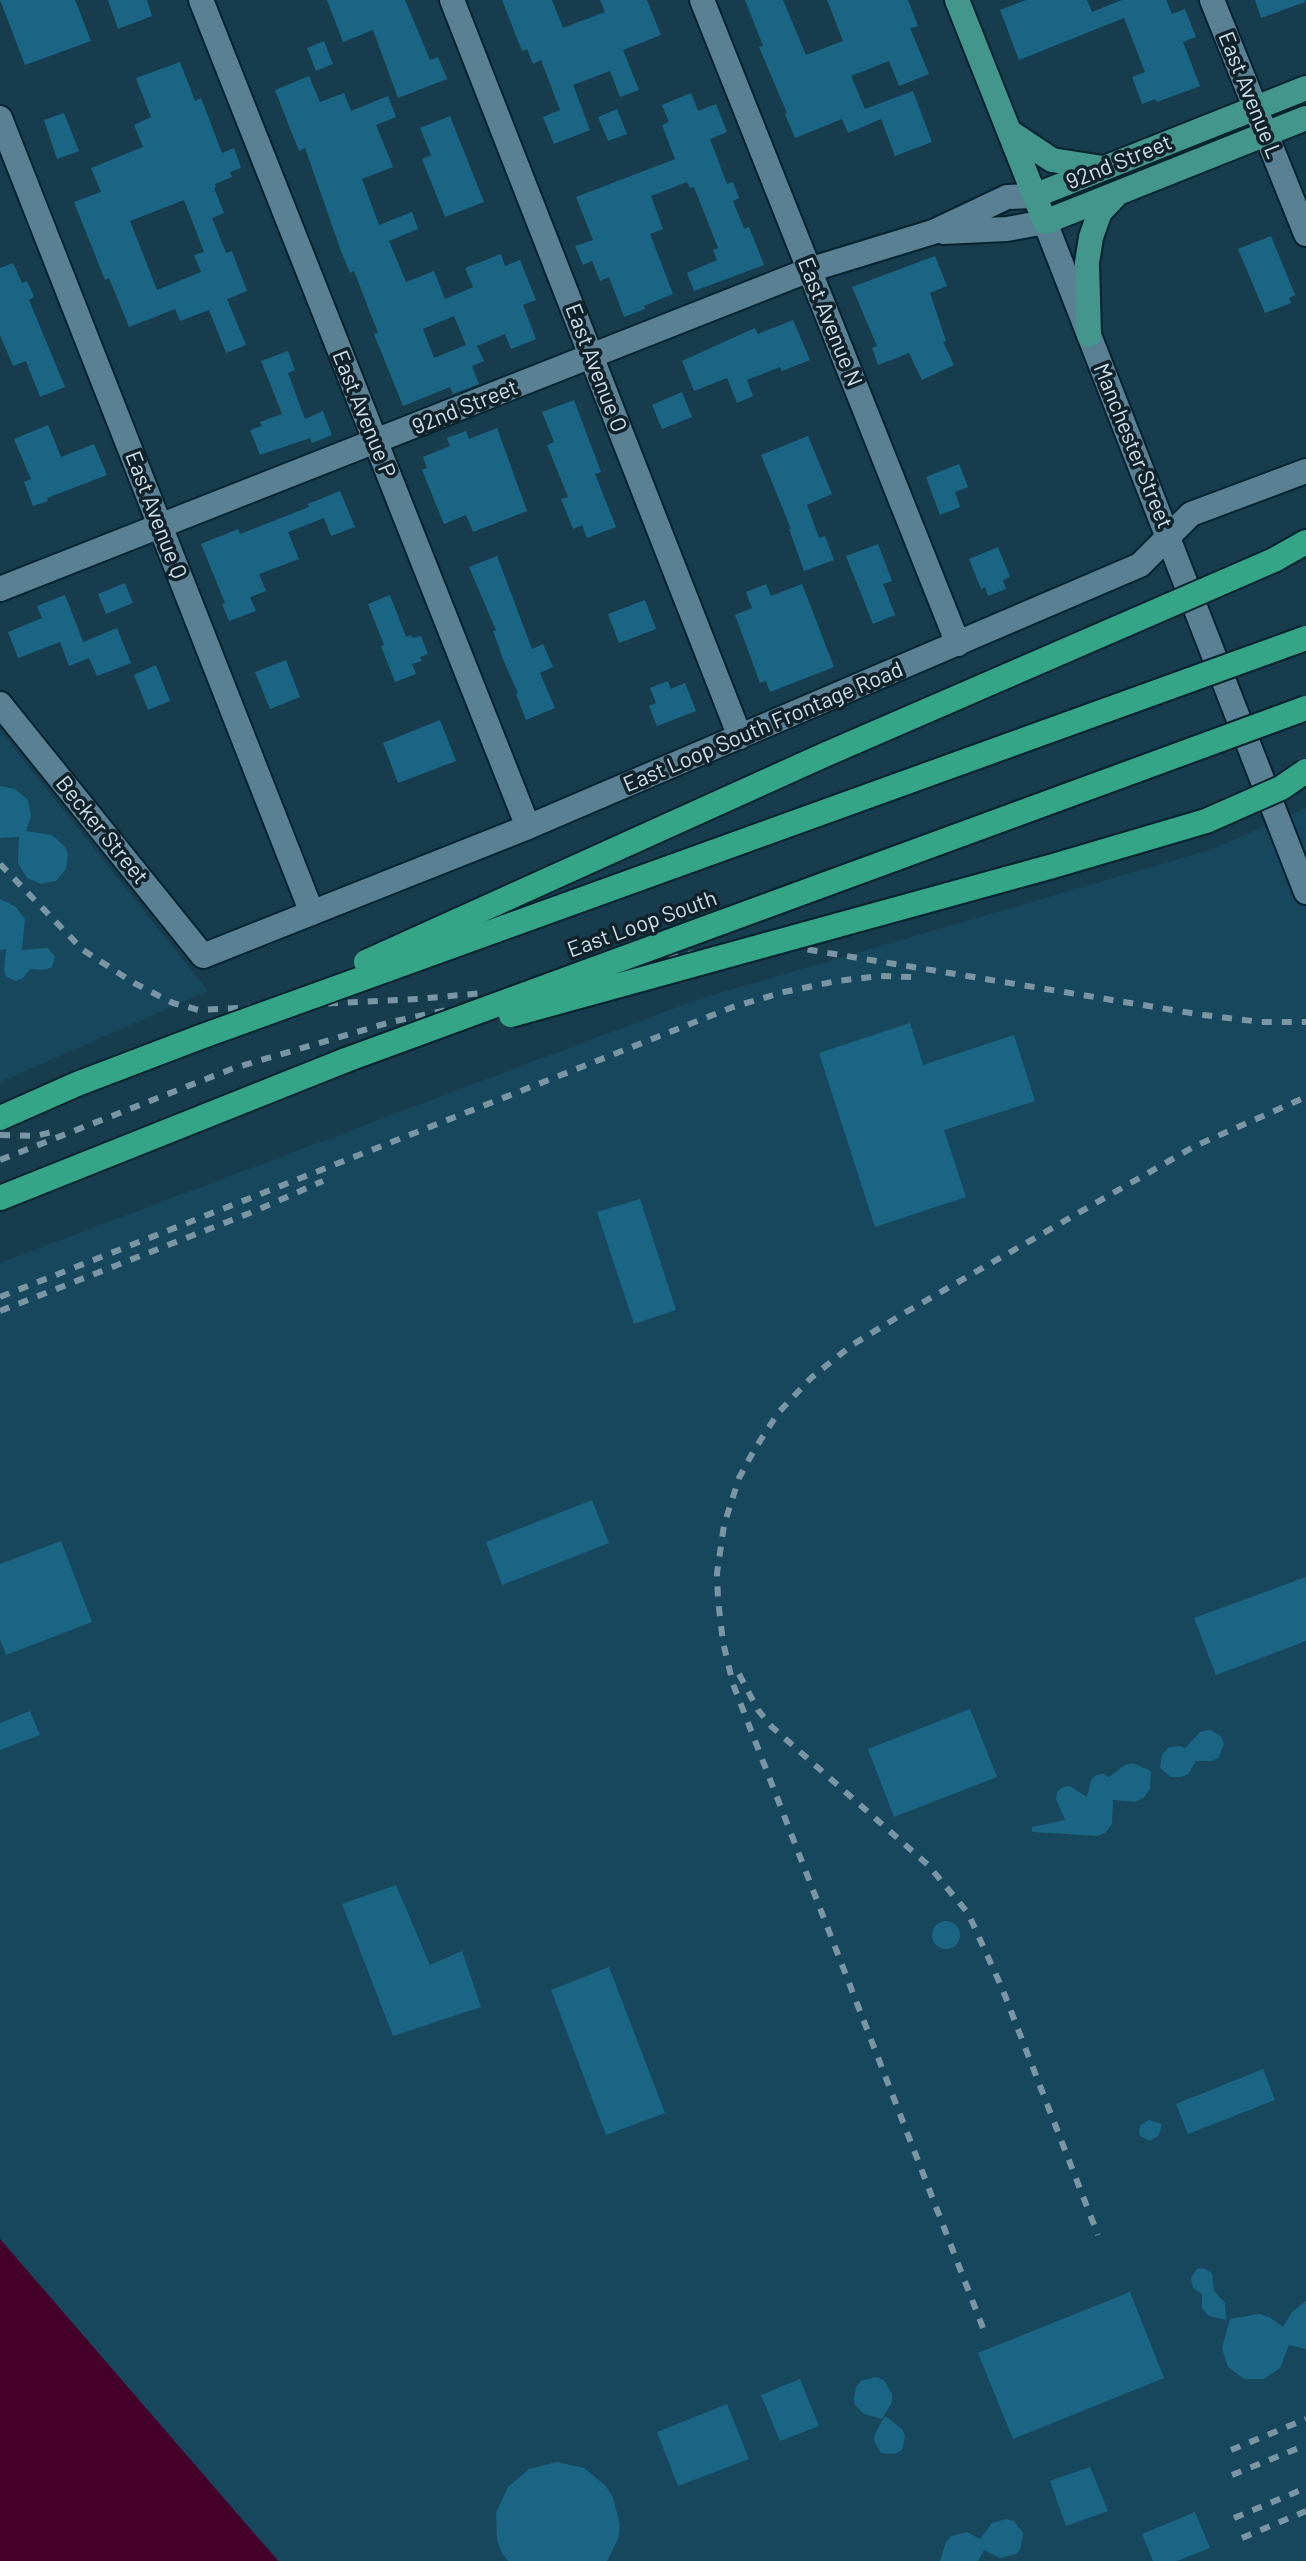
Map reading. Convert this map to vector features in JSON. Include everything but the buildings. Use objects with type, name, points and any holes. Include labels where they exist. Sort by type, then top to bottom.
[{"type":"highway","points":[[203,1036],[822,756],[1274,560],[1306,542]]},
{"type":"highway","name":"East Loop South","points":[[0,1118],[77,1084],[203,1036],[1306,638]]},
{"type":"highway","name":"East Loop South","points":[[0,1198],[346,1060],[1306,708]]},
{"type":"highway","points":[[346,1060],[1206,821],[1281,788],[1306,771]]},
{"type":"main road","name":"Manchester Street","points":[[957,0],[1045,222]]},
{"type":"main road","name":"92nd Street","points":[[1034,196],[1306,88]]},
{"type":"main road","name":"92nd Street","points":[[1045,222],[1306,118]]},
{"type":"main road","points":[[1010,132],[1052,160],[1105,168]]},
{"type":"main road","points":[[1089,335],[1087,263],[1091,237],[1100,212],[1118,193]]},
{"type":"street","name":"East Avenue P","points":[[201,0],[528,827]]},
{"type":"street","name":"East Avenue O","points":[[452,0],[740,737]]},
{"type":"street","name":"East Avenue N","points":[[702,0],[958,644]]},
{"type":"street","name":"East Avenue L","points":[[1212,0],[1306,234]]},
{"type":"street","name":"East Avenue Q","points":[[0,118],[312,913]]},
{"type":"street","name":"92nd Street","points":[[0,589],[809,270],[933,232],[1007,197],[1034,196]]},
{"type":"street","name":"92nd Street","points":[[933,232],[1007,229],[1045,222]]},
{"type":"street","name":"Manchester Street","points":[[1045,222],[1306,892]]},
{"type":"street","name":"East Loop South Frontage Road","points":[[203,956],[528,827],[1140,565],[1191,514],[1306,471]]},
{"type":"street","name":"Becker Street","points":[[0,704],[203,956]]},
{"type":"shaded area","points":[[0,731],[208,991],[0,1082]]},
{"type":"shaded area","points":[[1306,808],[1306,2561],[280,2561],[0,2262],[0,1263],[696,1000],[1213,849]]},
{"type":"shaded area","points":[[0,2239],[278,2561],[0,2561]]},
{"type":"railway","points":[[0,864],[83,950],[134,983],[173,1003],[199,1010],[483,993]]},
{"type":"railway","points":[[0,1160],[234,1068],[391,1022],[559,986],[681,955],[732,948],[792,947],[1203,1015],[1261,1022],[1306,1022]]},
{"type":"railway","points":[[0,1297],[733,1007],[837,981],[880,976],[913,977]]},
{"type":"railway","points":[[983,2328],[733,1684],[723,1642],[718,1600],[717,1573],[724,1525],[739,1478],[778,1413],[811,1378],[852,1345],[1195,1146],[1306,1097]]},
{"type":"railway","points":[[0,1135],[35,1136],[52,1132]]},
{"type":"railway","points":[[0,1311],[255,1211],[323,1181]]},
{"type":"railway","points":[[739,1674],[758,1710],[772,1727],[928,1865],[968,1913],[1002,1988],[1098,2235]]},
{"type":"railway","points":[[1231,2450],[1306,2419]]},
{"type":"railway","points":[[1232,2475],[1306,2445]]},
{"type":"railway","points":[[1234,2518],[1306,2488]]},
{"type":"railway","points":[[1242,2538],[1306,2511]]}]
